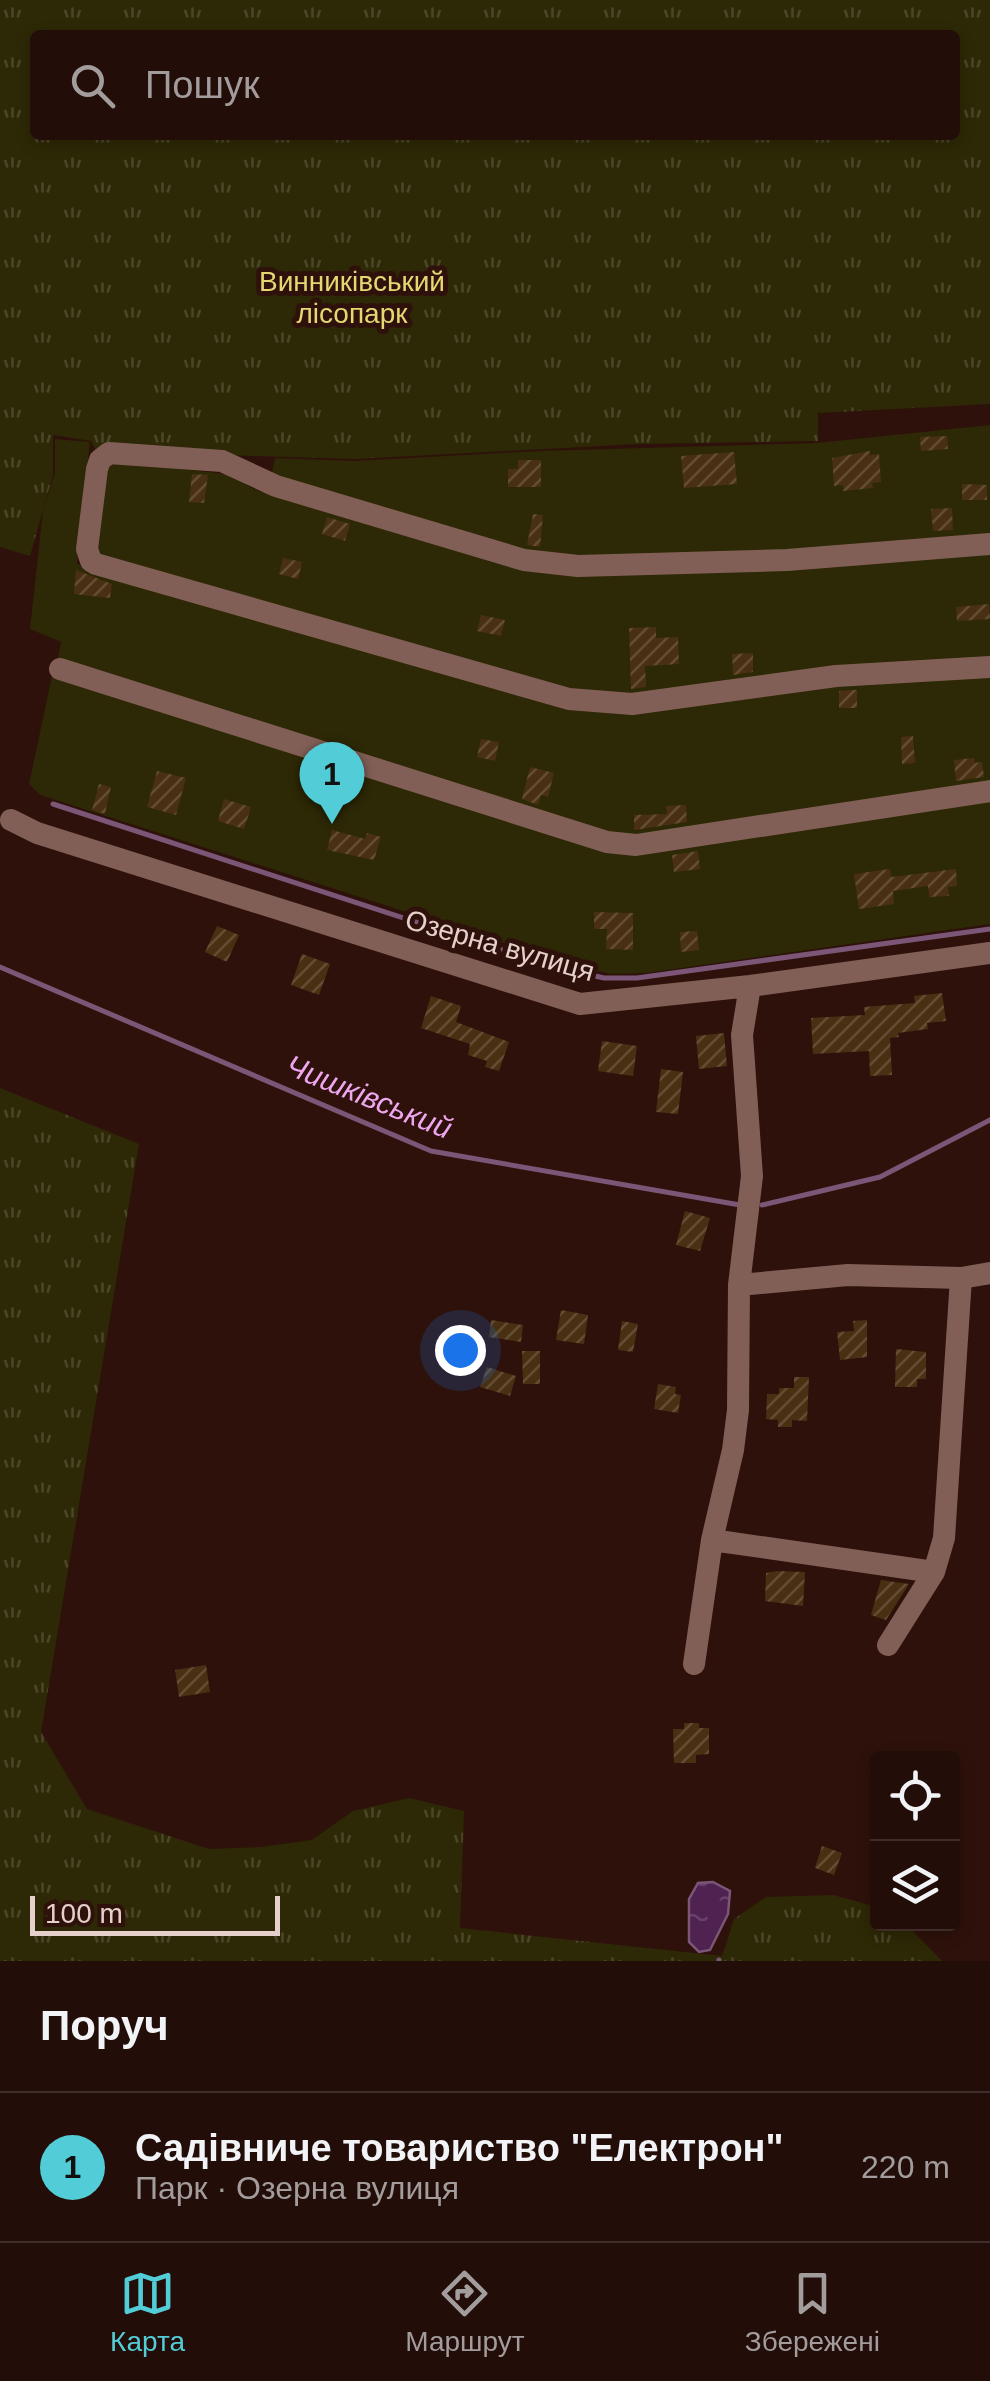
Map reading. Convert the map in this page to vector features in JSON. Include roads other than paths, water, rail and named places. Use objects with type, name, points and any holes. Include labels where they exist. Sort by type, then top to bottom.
[{"type":"street","points":[[990,544],[786,560],[578,566],[524,560],[276,486],[222,461],[109,453],[97,469],[87,550],[96,564],[569,699],[632,704],[836,676],[990,668]]},
{"type":"street","points":[[60,669],[607,842],[636,844],[990,791]]},
{"type":"street","name":"Озерна вулиця","points":[[11,820],[37,833],[580,1004],[750,986],[990,953]]},
{"type":"street","points":[[694,1664],[712,1540],[738,1410],[740,1285],[752,1176],[742,1035],[750,986]]},
{"type":"street","points":[[740,1285],[848,1275],[961,1278],[990,1274]]},
{"type":"street","points":[[888,1645],[934,1572],[944,1538],[961,1278]]},
{"type":"street","points":[[712,1540],[934,1572]]},
{"type":"water","points":[[713,1882],[730,1891],[728,1914],[710,1950],[699,1952],[689,1942],[689,1899],[698,1883]]},
{"type":"waterway","points":[[53,804],[551,966],[604,978],[637,978],[990,929]]},
{"type":"waterway","name":"Чишківський","points":[[0,967],[431,1151],[740,1205]]},
{"type":"waterway","name":"Чишківський","points":[[762,1205],[880,1177],[990,1120]]},
{"type":"place","name":"Садівниче товариство \"Електрон\"","points":[[332,824]]},
{"type":"park label","name":"Винниківський лісопарк","points":[[352,297]]}]
